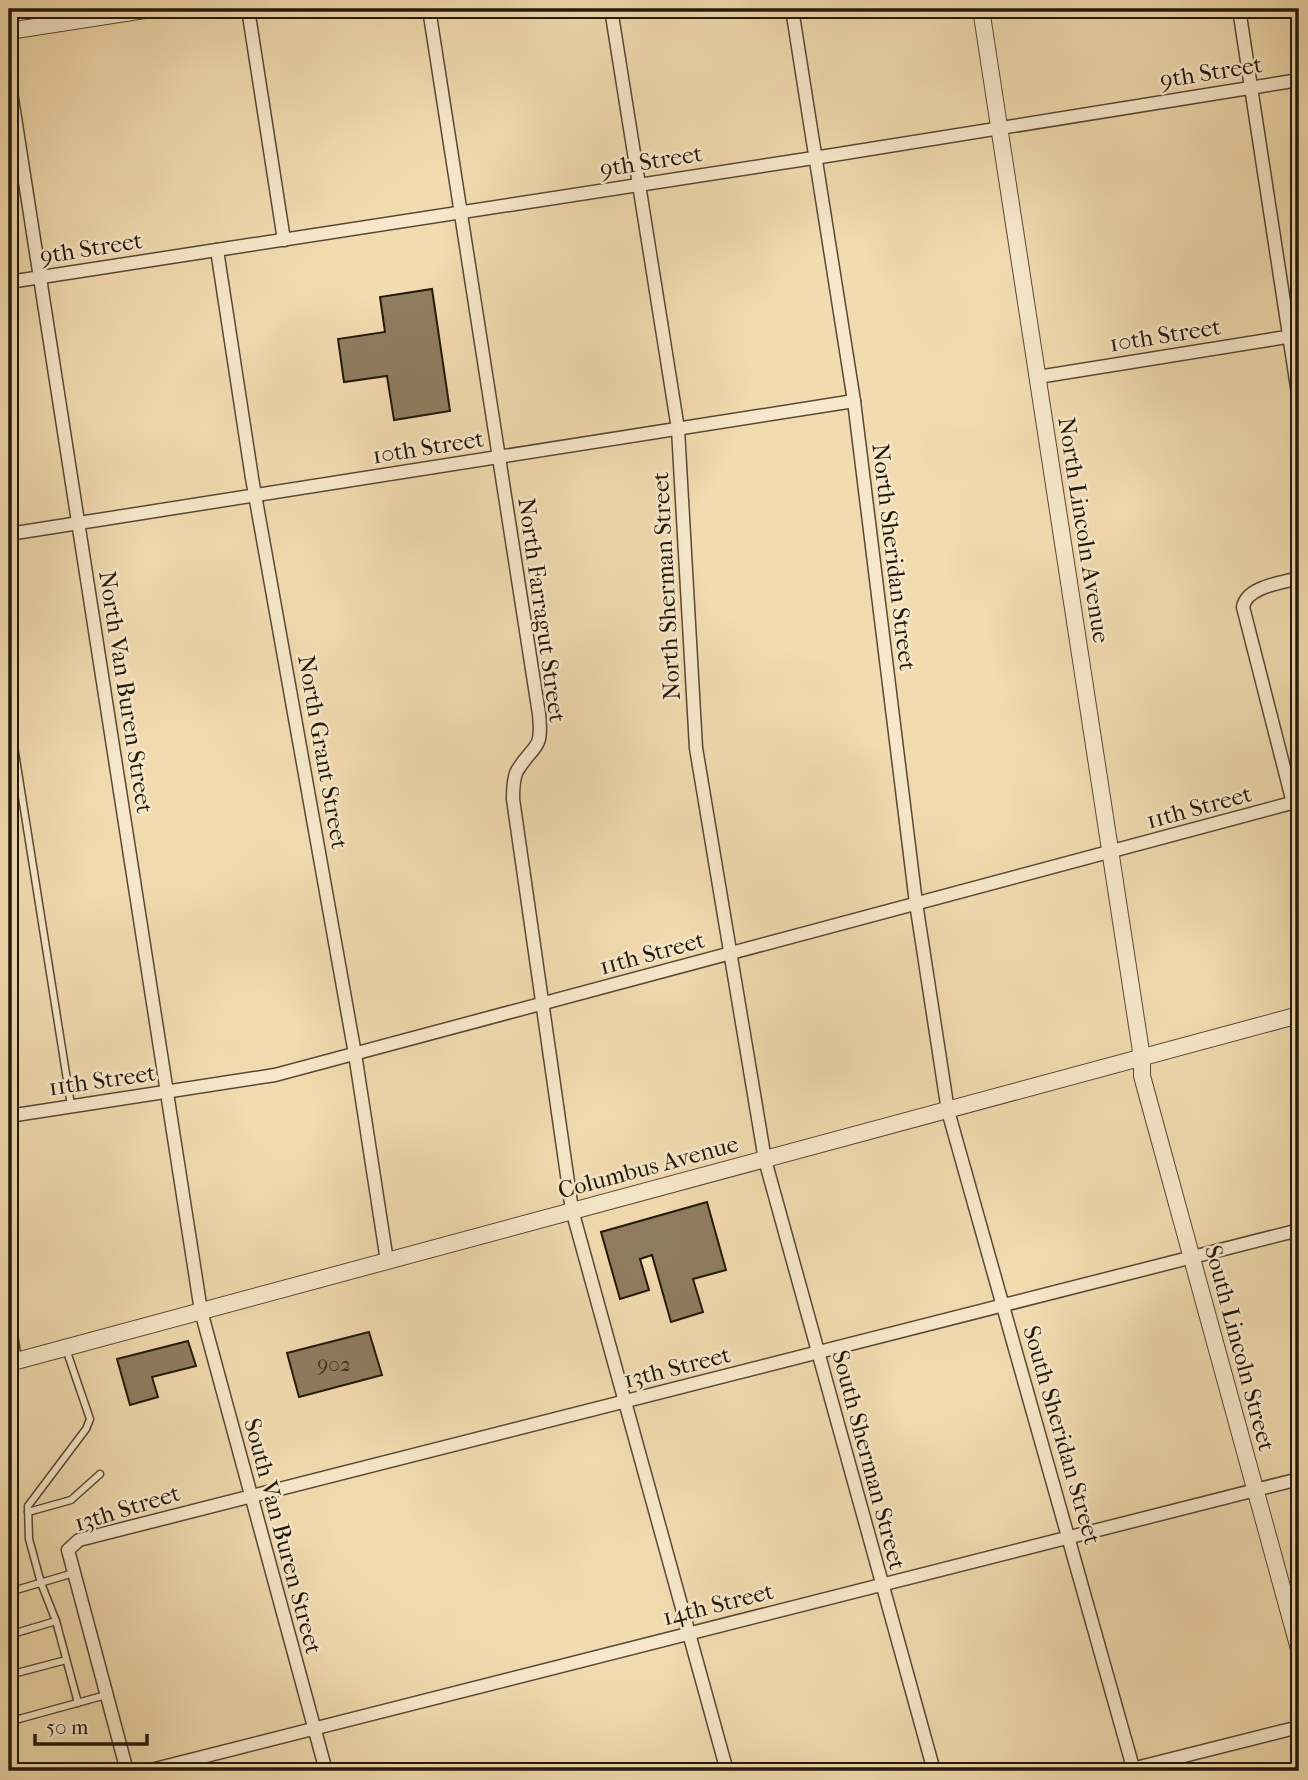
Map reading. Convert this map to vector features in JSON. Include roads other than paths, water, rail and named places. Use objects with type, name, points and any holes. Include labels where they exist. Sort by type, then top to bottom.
[{"type":"street","points":[[9,31],[151,9]]},
{"type":"street","points":[[248,9],[284,240]]},
{"type":"street","name":"North Farragut Street","points":[[429,9],[540,723],[537,748],[516,772],[513,799],[572,1210],[623,1403],[727,1771]]},
{"type":"street","name":"North Sherman Street","points":[[611,9],[678,429],[696,748],[765,1160]]},
{"type":"street","name":"North Sheridan Street","points":[[792,9],[854,401],[916,903],[948,1111]]},
{"type":"street","name":"North Lincoln Avenue","points":[[981,9],[1142,1058]]},
{"type":"street","points":[[1239,9],[1294,336],[1299,400]]},
{"type":"street","name":"North Van Buren Street","points":[[9,79],[201,1311]]},
{"type":"street","name":"9th Street","points":[[9,282],[1299,80]]},
{"type":"street","name":"North Grant Street","points":[[217,250],[256,496],[355,1054],[387,1261]]},
{"type":"street","name":"10th Street","points":[[1038,377],[1294,336]]},
{"type":"street","name":"10th Street","points":[[9,534],[854,401]]},
{"type":"street","points":[[1296,802],[1243,607],[1245,600],[1252,593],[1299,578]]},
{"type":"street","name":"11th Street","points":[[9,1116],[275,1075],[1296,802]]},
{"type":"street","name":"Columbus Avenue","points":[[12,1362],[1299,1015]]},
{"type":"street","name":"South Lincoln Street","points":[[1142,1058],[1142,1076],[1299,1649]]},
{"type":"street","name":"South Sheridan Street","points":[[948,1111],[1069,1537],[1130,1770]]},
{"type":"street","name":"South Sherman Street","points":[[765,1160],[934,1771]]},
{"type":"street","name":"13th Street","points":[[75,1573],[68,1550],[79,1540],[1299,1230]]},
{"type":"street","name":"South Van Buren Street","points":[[201,1311],[326,1771]]},
{"type":"street","points":[[9,1321],[12,1362]]},
{"type":"street","name":"14th Street","points":[[147,1771],[1299,1479]]},
{"type":"street","points":[[75,1573],[127,1771]]},
{"type":"street","points":[[1130,1770],[1299,1727]]},
{"type":"lane","points":[[9,715],[71,1105]]},
{"type":"lane","points":[[66,1347],[90,1419],[86,1429],[28,1506],[28,1512],[29,1539],[78,1703]]},
{"type":"lane","points":[[28,1512],[71,1500],[100,1474]]},
{"type":"lane","points":[[9,1592],[75,1573]]},
{"type":"lane","points":[[9,1634],[55,1621]]},
{"type":"lane","points":[[9,1675],[66,1660]]},
{"type":"lane","points":[[9,1701],[13,1716],[19,1719],[108,1694]]}]
